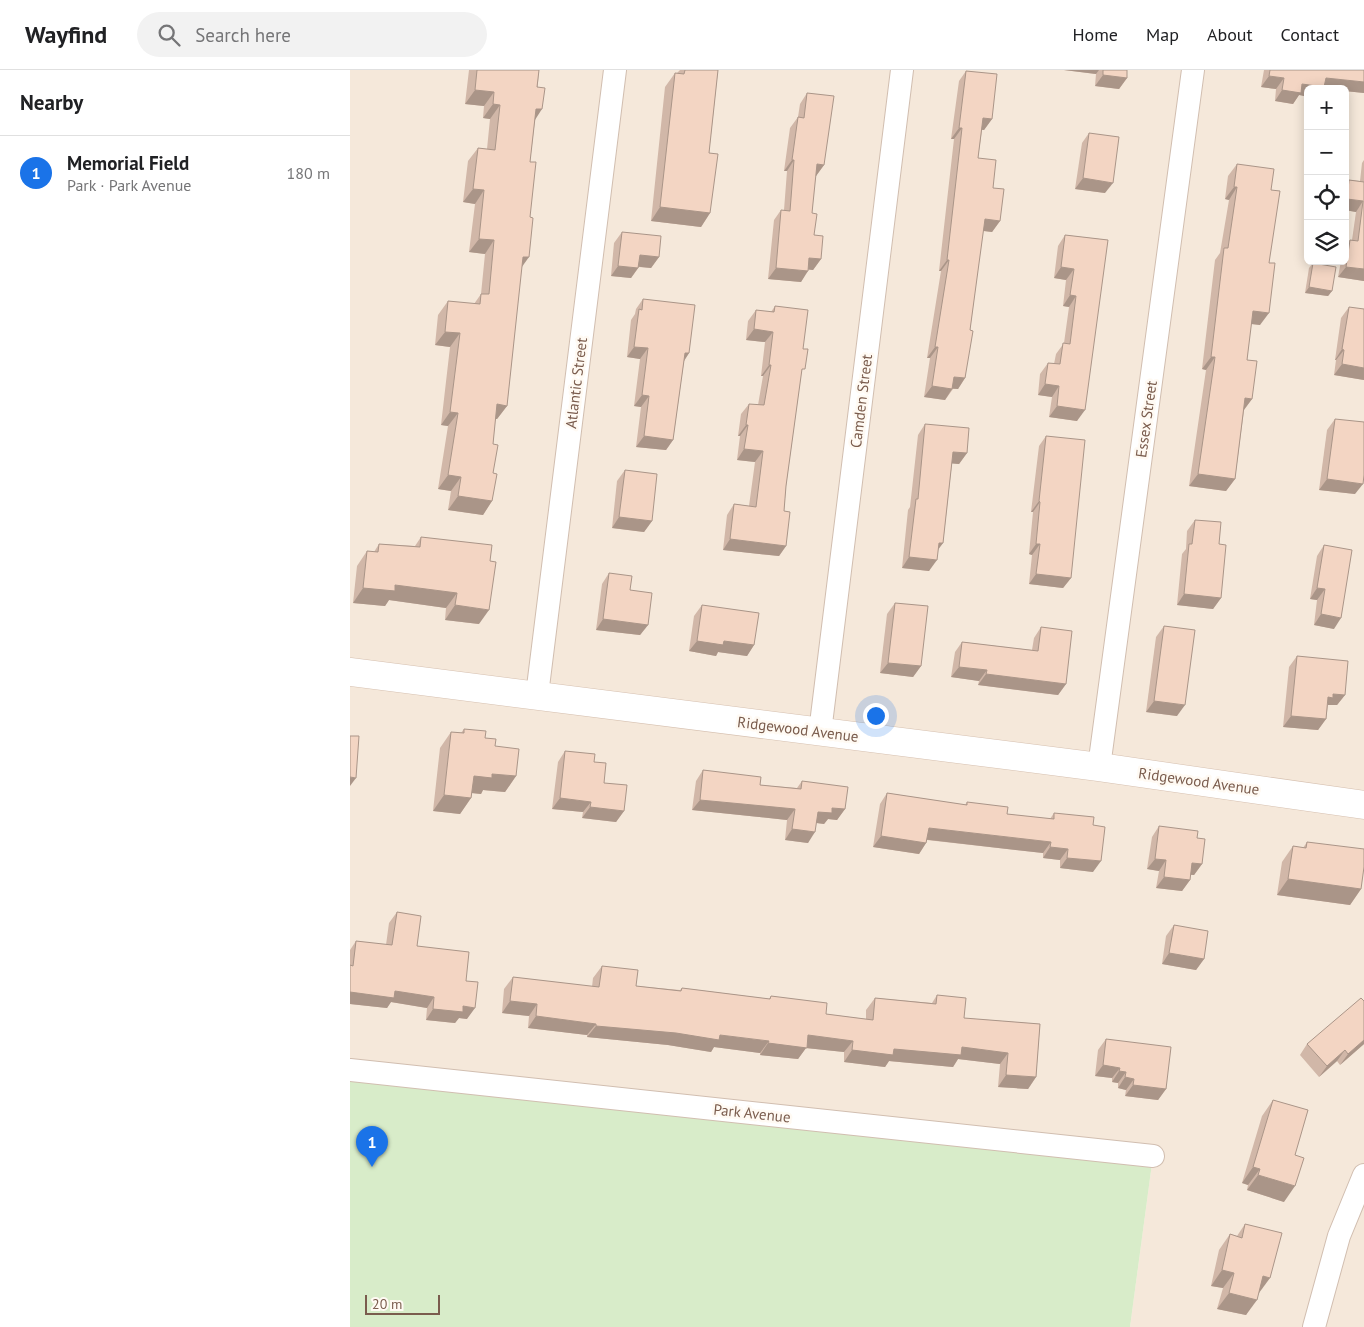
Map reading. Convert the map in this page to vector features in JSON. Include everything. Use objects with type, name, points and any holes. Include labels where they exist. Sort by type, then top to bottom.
[{"type":"street","name":"Atlantic Street","points":[[537,695],[615,70]]},
{"type":"street","name":"Camden Street","points":[[820,732],[902,70]]},
{"type":"street","name":"Essex Street","points":[[1099,767],[1193,70]]},
{"type":"street","name":"Ridgewood Avenue","points":[[350,672],[1099,767],[1364,805]]},
{"type":"street","name":"Park Avenue","points":[[350,1070],[1153,1156]]},
{"type":"street","points":[[1314,1327],[1339,1236],[1364,1175]]},
{"type":"shaded area","points":[[350,70],[1364,70],[1364,1327],[1130,1327],[1153,1156],[350,1070]]},
{"type":"green space","points":[[350,1070],[1153,1156],[1130,1327],[350,1327]]},
{"type":"building","points":[[477,70],[539,70],[537,87],[545,88],[542,109],[536,109],[530,162],[536,162],[530,217],[533,218],[529,257],[523,257],[507,406],[497,404],[493,444],[498,445],[493,473],[497,474],[492,501],[458,496],[461,477],[448,475],[458,413],[450,412],[460,333],[445,332],[448,301],[480,304],[481,294],[489,294],[494,240],[479,239],[484,190],[473,189],[478,148],[495,150],[500,105],[493,104],[494,92],[475,90]]},
{"type":"building","points":[[685,70],[718,70],[709,153],[718,154],[710,213],[660,207],[675,73],[684,74]]},
{"type":"building","points":[[1103,70],[1127,70],[1127,78],[1103,75]]},
{"type":"building","points":[[1270,70],[1364,70],[1364,82],[1326,78],[1324,85],[1302,84],[1301,93],[1282,90],[1284,78],[1269,76]]},
{"type":"building","points":[[966,71],[997,74],[992,119],[983,118],[978,158],[996,160],[993,188],[1004,189],[1000,221],[985,219],[970,330],[973,331],[965,378],[954,377],[952,389],[932,386],[938,347],[935,347],[949,260],[947,260],[962,128],[959,128]]},
{"type":"building","points":[[807,93],[834,96],[824,165],[817,164],[812,213],[817,214],[814,235],[823,236],[821,259],[809,258],[808,271],[776,268],[781,210],[790,211],[794,160],[792,160],[798,117],[804,118]]},
{"type":"building","points":[[1089,133],[1119,137],[1113,183],[1083,178]]},
{"type":"building","points":[[1237,164],[1274,169],[1271,190],[1280,191],[1269,263],[1275,263],[1269,313],[1253,311],[1247,360],[1257,361],[1252,399],[1245,398],[1235,479],[1198,474],[1215,357],[1211,357],[1224,248],[1228,248],[1237,187],[1234,187]]},
{"type":"building","points":[[1349,180],[1364,182],[1364,269],[1346,267],[1349,265],[1350,240],[1358,241],[1363,201],[1349,199]]},
{"type":"building","points":[[622,232],[661,236],[659,257],[640,255],[638,268],[618,266]]},
{"type":"building","points":[[1065,235],[1108,240],[1085,410],[1057,406],[1059,386],[1045,384],[1048,363],[1060,364],[1063,343],[1070,344],[1076,296],[1070,295],[1074,269],[1061,267]]},
{"type":"building","points":[[1313,265],[1336,267],[1332,291],[1309,287]]},
{"type":"building","points":[[643,299],[695,305],[689,353],[685,353],[673,440],[644,436],[649,396],[642,395],[648,348],[634,347],[639,309],[642,310]]},
{"type":"building","points":[[775,306],[808,310],[803,349],[808,349],[805,369],[802,369],[786,486],[784,511],[790,512],[786,546],[730,539],[734,504],[756,507],[763,451],[744,449],[748,425],[746,425],[749,404],[764,405],[771,365],[769,365],[773,332],[754,329],[756,310],[774,312]]},
{"type":"building","points":[[1349,307],[1364,309],[1364,368],[1342,364],[1344,350],[1342,349]]},
{"type":"building","points":[[1335,419],[1364,422],[1363,484],[1327,479]]},
{"type":"building","points":[[925,424],[969,428],[967,453],[953,452],[943,543],[939,543],[937,560],[909,557],[916,499],[918,499]]},
{"type":"building","points":[[1046,436],[1085,440],[1071,578],[1036,574],[1040,544],[1036,544],[1039,501]]},
{"type":"building","points":[[625,470],[657,474],[652,521],[619,517]]},
{"type":"building","points":[[1195,520],[1221,522],[1219,544],[1226,545],[1221,598],[1184,594],[1189,544],[1192,544]]},
{"type":"building","points":[[421,537],[492,545],[490,561],[496,562],[489,610],[455,605],[457,593],[395,585],[395,591],[363,588],[367,551],[378,552],[379,544],[420,547]]},
{"type":"building","points":[[1324,545],[1352,550],[1341,618],[1321,614],[1325,589],[1317,588]]},
{"type":"building","points":[[609,573],[632,576],[630,590],[652,593],[648,625],[603,619]]},
{"type":"building","points":[[895,603],[928,606],[921,666],[888,663]]},
{"type":"building","points":[[702,605],[759,613],[754,645],[724,641],[723,645],[697,641]]},
{"type":"building","points":[[1164,626],[1195,630],[1185,705],[1154,701]]},
{"type":"building","points":[[1041,627],[1072,631],[1066,684],[986,674],[987,670],[959,667],[962,642],[1038,651]]},
{"type":"building","points":[[1297,656],[1348,661],[1345,695],[1333,694],[1333,698],[1328,697],[1326,719],[1291,716]]},
{"type":"building","points":[[464,729],[486,731],[485,738],[496,739],[495,746],[519,749],[516,776],[492,774],[492,778],[474,776],[471,798],[444,795],[451,732],[464,733]]},
{"type":"building","points":[[350,736],[359,736],[356,778],[350,777]]},
{"type":"building","points":[[565,751],[595,754],[594,762],[606,763],[604,783],[627,785],[624,811],[590,807],[591,802],[560,798]]},
{"type":"building","points":[[703,770],[761,777],[760,785],[801,789],[802,781],[848,787],[845,809],[832,808],[832,813],[818,812],[815,832],[792,829],[795,809],[700,800]]},
{"type":"building","points":[[887,793],[967,805],[967,802],[1008,807],[1007,814],[1054,819],[1054,813],[1094,817],[1093,825],[1105,827],[1101,861],[1067,858],[1068,849],[1050,847],[1051,842],[929,828],[926,843],[881,836]]},
{"type":"building","points":[[1159,826],[1198,831],[1197,838],[1205,839],[1202,864],[1192,863],[1190,880],[1164,877],[1166,860],[1155,859]]},
{"type":"building","points":[[1307,842],[1364,849],[1361,889],[1288,879],[1293,846],[1306,848]]},
{"type":"building","points":[[397,912],[421,916],[417,946],[469,952],[466,981],[478,982],[475,1008],[463,1006],[463,1012],[433,1009],[434,997],[395,991],[394,998],[350,992],[350,965],[353,966],[356,941],[392,945]]},
{"type":"building","points":[[1174,925],[1208,931],[1204,959],[1169,953]]},
{"type":"building","points":[[602,966],[638,970],[636,986],[681,991],[682,988],[770,999],[771,996],[827,1003],[826,1014],[873,1020],[875,998],[936,1004],[937,995],[966,998],[964,1018],[1040,1024],[1036,1077],[1006,1075],[1008,1053],[962,1047],[961,1055],[894,1049],[893,1055],[852,1050],[853,1041],[808,1035],[807,1048],[720,1035],[719,1040],[676,1033],[596,1026],[596,1024],[536,1016],[537,1004],[510,1001],[513,977],[599,987]]},
{"type":"building","points":[[1361,998],[1364,1001],[1364,1040],[1348,1054],[1345,1050],[1327,1066],[1307,1044]]},
{"type":"building","points":[[1106,1039],[1171,1047],[1166,1089],[1133,1085],[1134,1079],[1125,1077],[1126,1072],[1119,1071],[1120,1068],[1103,1065]]},
{"type":"building","points":[[1273,1100],[1308,1110],[1295,1155],[1304,1158],[1295,1186],[1258,1175],[1260,1169],[1253,1167]]},
{"type":"building","points":[[1245,1224],[1282,1233],[1270,1278],[1263,1276],[1257,1300],[1229,1293],[1234,1273],[1222,1270],[1230,1234],[1242,1238]]},
{"type":"place","name":"Memorial Field","points":[[372,1167]]}]
